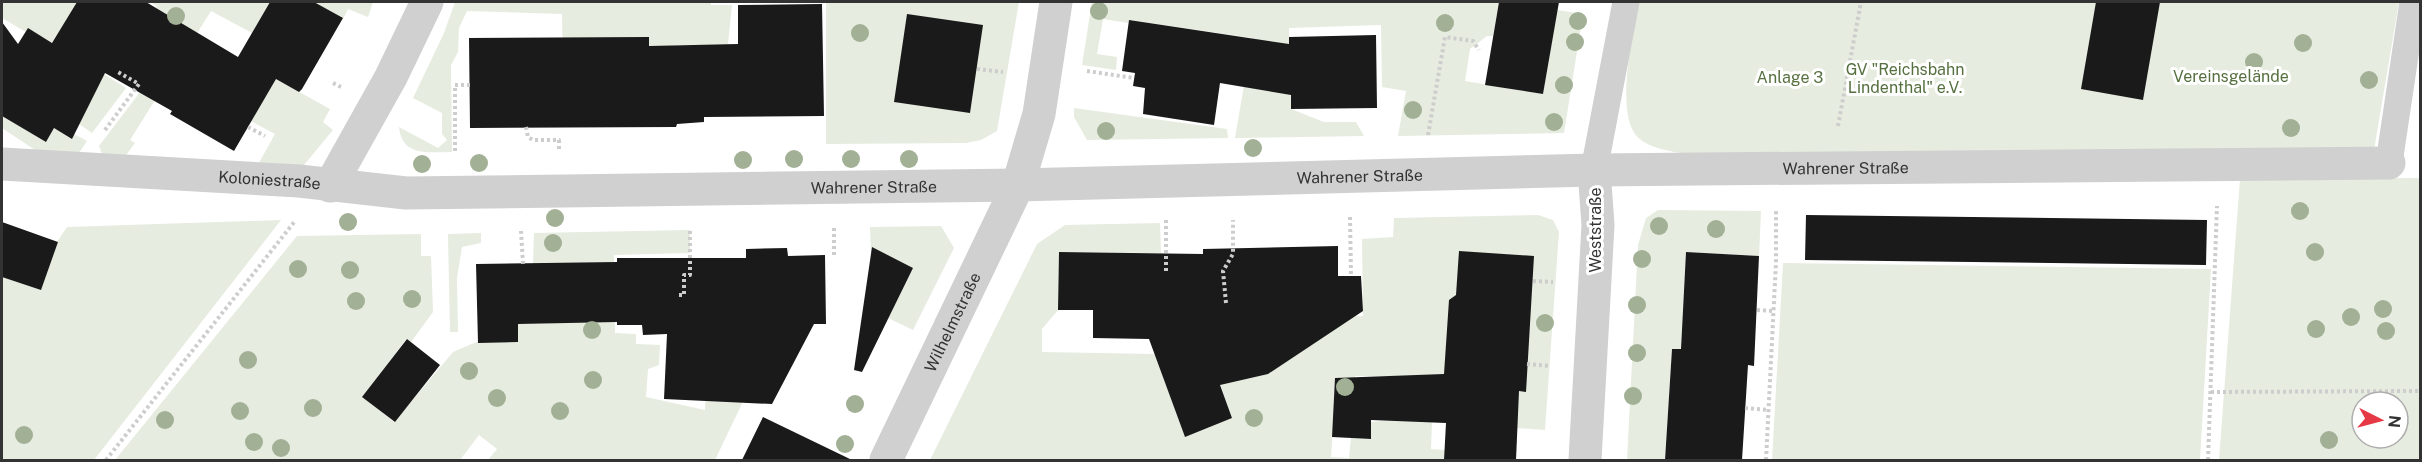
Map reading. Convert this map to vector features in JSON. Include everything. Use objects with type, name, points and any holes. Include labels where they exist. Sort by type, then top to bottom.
[{"type":"street","name":"Koloniestraße","points":[[2,164],[299,181],[330,186],[392,77],[427,2]]},
{"type":"street","name":"Wilhelmstraße","points":[[886,460],[1018,185],[1039,114],[1056,2]]},
{"type":"street","name":"Wahrener Straße","points":[[330,186],[406,193],[1018,185],[1594,170],[2389,163]]},
{"type":"street","name":"Weststraße","points":[[1585,460],[1598,225],[1594,170]]},
{"type":"lane","name":"Weststraße","points":[[1594,170],[1626,2]]},
{"type":"lane","points":[[2389,163],[2413,2]]},
{"type":"path","points":[[1833,168],[1832,156],[1861,2]]},
{"type":"path","points":[[1429,175],[1428,135],[1445,37],[1473,41],[1479,50]]},
{"type":"path","points":[[977,69],[1007,73]]},
{"type":"path","points":[[1081,69],[1134,78]]},
{"type":"path","points":[[75,168],[139,84],[118,72]]},
{"type":"path","points":[[333,83],[339,86]]},
{"type":"path","points":[[456,160],[455,85],[470,85]]},
{"type":"path","points":[[526,127],[528,137],[533,140],[559,140],[559,158]]},
{"type":"path","points":[[2208,460],[2218,165]]},
{"type":"path","points":[[1766,460],[1778,168]]},
{"type":"path","points":[[106,460],[299,217],[330,186]]},
{"type":"path","points":[[1350,209],[1351,276]]},
{"type":"path","points":[[1226,303],[1223,271],[1233,254],[1232,211]]},
{"type":"path","points":[[1166,212],[1166,271]]},
{"type":"path","points":[[833,220],[834,255]]},
{"type":"path","points":[[679,295],[684,295],[684,275],[690,275],[691,223]]},
{"type":"path","points":[[521,225],[523,264]]},
{"type":"path","points":[[1533,281],[1564,282]]},
{"type":"path","points":[[1756,310],[1773,311]]},
{"type":"path","points":[[1527,364],[1560,366]]},
{"type":"path","points":[[2211,393],[2421,391]]},
{"type":"path","points":[[1745,408],[1768,410]]},
{"type":"green space","points":[[2,2],[77,2],[52,43],[2,18]]},
{"type":"green space","points":[[150,2],[270,2],[252,33],[211,11],[130,140],[135,143],[124,158],[103,156],[99,146],[153,75],[130,51],[157,6]]},
{"type":"green space","points":[[313,2],[373,2],[368,17],[348,9],[343,19]]},
{"type":"green space","points":[[455,2],[711,2],[711,5],[732,5],[726,63],[701,45],[676,45],[563,71],[562,14],[467,11],[459,28],[458,52],[451,65],[452,152],[418,151],[405,144],[399,127],[438,148],[447,140],[442,134],[442,113],[413,98],[444,33]]},
{"type":"green space","points":[[826,2],[1019,2],[997,131],[981,140],[966,143],[826,144]]},
{"type":"green space","points":[[1092,2],[1499,2],[1493,36],[1487,36],[1470,49],[1465,81],[1543,94],[1557,10],[1583,14],[1564,133],[1398,136],[1406,91],[1382,87],[1381,25],[1289,28],[1291,109],[1324,122],[1356,122],[1364,136],[1235,138],[1252,38],[1129,20],[1128,23],[1103,19],[1097,54],[1117,57],[1116,70],[1082,65]]},
{"type":"green space","name":"GV \"Reichsbahn Lindenthal\" e.V.","points":[[1639,2],[2399,2],[2374,150],[1690,155],[1660,149],[1646,143],[1635,134],[1629,122],[1626,88]]},
{"type":"green space","points":[[90,65],[126,88],[92,133],[79,124],[82,119]]},
{"type":"green space","points":[[276,79],[330,109],[323,122],[333,130],[304,165],[256,168],[275,134],[251,121]]},
{"type":"green space","points":[[1074,108],[1227,129],[1228,138],[1087,140],[1074,117]]},
{"type":"green space","points":[[2,116],[46,142],[54,128],[87,141],[77,156],[41,154],[2,128]]},
{"type":"green space","points":[[2420,178],[2420,460],[2219,460],[2240,179]]},
{"type":"green space","points":[[1658,210],[1761,211],[1759,256],[1686,252],[1681,349],[1672,349],[1665,460],[1627,460],[1638,245],[1646,218]]},
{"type":"green space","points":[[1538,215],[1553,220],[1559,232],[1545,430],[1432,422],[1431,449],[1445,450],[1445,460],[930,460],[1037,244],[1065,225],[1160,223],[1161,253],[1059,252],[1058,310],[1042,329],[1042,352],[1155,354],[1185,437],[1232,418],[1211,360],[1251,375],[1267,373],[1275,369],[1297,318],[1363,316],[1362,239],[1393,237],[1394,218]],"holes":[[[1355,376],[1391,376],[1390,420],[1371,422],[1371,439],[1351,438],[1349,458],[1331,457],[1335,396],[1354,397]]]},
{"type":"green space","points":[[281,220],[94,460],[2,460],[2,276],[18,282],[57,242],[67,227]]},
{"type":"green space","points":[[941,226],[954,248],[913,330],[888,318],[913,268],[885,254],[871,254],[870,227]]},
{"type":"green space","points":[[690,230],[690,253],[614,255],[615,333],[636,334],[636,344],[660,345],[659,365],[648,369],[646,397],[705,410],[707,368],[749,389],[715,460],[488,460],[497,449],[479,435],[460,460],[115,460],[297,236],[421,234],[421,256],[431,256],[433,312],[411,342],[406,339],[363,397],[394,422],[453,352],[518,324],[552,323],[533,264],[534,233]]},
{"type":"green space","points":[[481,233],[481,243],[462,247],[457,278],[458,332],[450,332],[448,234]]},
{"type":"green space","points":[[1783,263],[2211,269],[2200,460],[1772,460]]},
{"type":"building","points":[[77,2],[146,2],[238,57],[270,2],[314,2],[343,18],[302,89],[299,92],[276,79],[234,151],[170,114],[172,111],[105,73],[72,139],[54,128],[46,142],[2,116],[2,22],[18,44],[28,28],[52,43]]},
{"type":"building","points":[[1499,2],[1559,2],[1543,94],[1485,85]]},
{"type":"building","points":[[2096,2],[2160,2],[2143,100],[2081,89]]},
{"type":"building","points":[[822,4],[824,116],[704,117],[704,122],[677,124],[676,127],[470,128],[469,38],[649,37],[649,46],[738,44],[738,5]]},
{"type":"building","points":[[907,14],[983,25],[970,113],[894,102]]},
{"type":"building","points":[[1129,20],[1289,44],[1289,37],[1376,35],[1377,108],[1291,109],[1291,95],[1220,83],[1214,125],[1143,114],[1145,88],[1133,86],[1135,73],[1122,71]]},
{"type":"building","points":[[1806,215],[2207,220],[2206,265],[1805,260]]},
{"type":"building","points":[[2,222],[58,242],[41,290],[2,277]]},
{"type":"building","points":[[1338,246],[1338,276],[1361,276],[1363,311],[1268,374],[1220,385],[1232,418],[1185,437],[1149,339],[1093,338],[1093,310],[1058,310],[1059,252],[1203,254],[1203,249]]},
{"type":"building","points":[[872,247],[913,268],[862,372],[854,370]]},
{"type":"building","points":[[787,248],[788,256],[825,255],[826,324],[814,324],[772,404],[664,399],[667,334],[643,335],[642,325],[617,325],[617,322],[518,324],[518,342],[478,343],[476,264],[617,262],[617,258],[746,258],[746,249]]},
{"type":"building","points":[[1459,251],[1534,256],[1526,392],[1519,391],[1516,460],[1444,460],[1446,423],[1371,420],[1371,439],[1332,437],[1335,378],[1444,374],[1449,300],[1456,295]]},
{"type":"building","points":[[1686,252],[1759,256],[1754,366],[1748,365],[1742,460],[1665,460],[1672,349],[1681,349]]},
{"type":"building","points":[[407,339],[440,365],[395,422],[362,397]]},
{"type":"building","points":[[763,417],[852,460],[742,460]]},
{"type":"park label","name":"Vereinsgelände","points":[[2231,76]]},
{"type":"park label","name":"Anlage 3","points":[[1790,77]]}]
